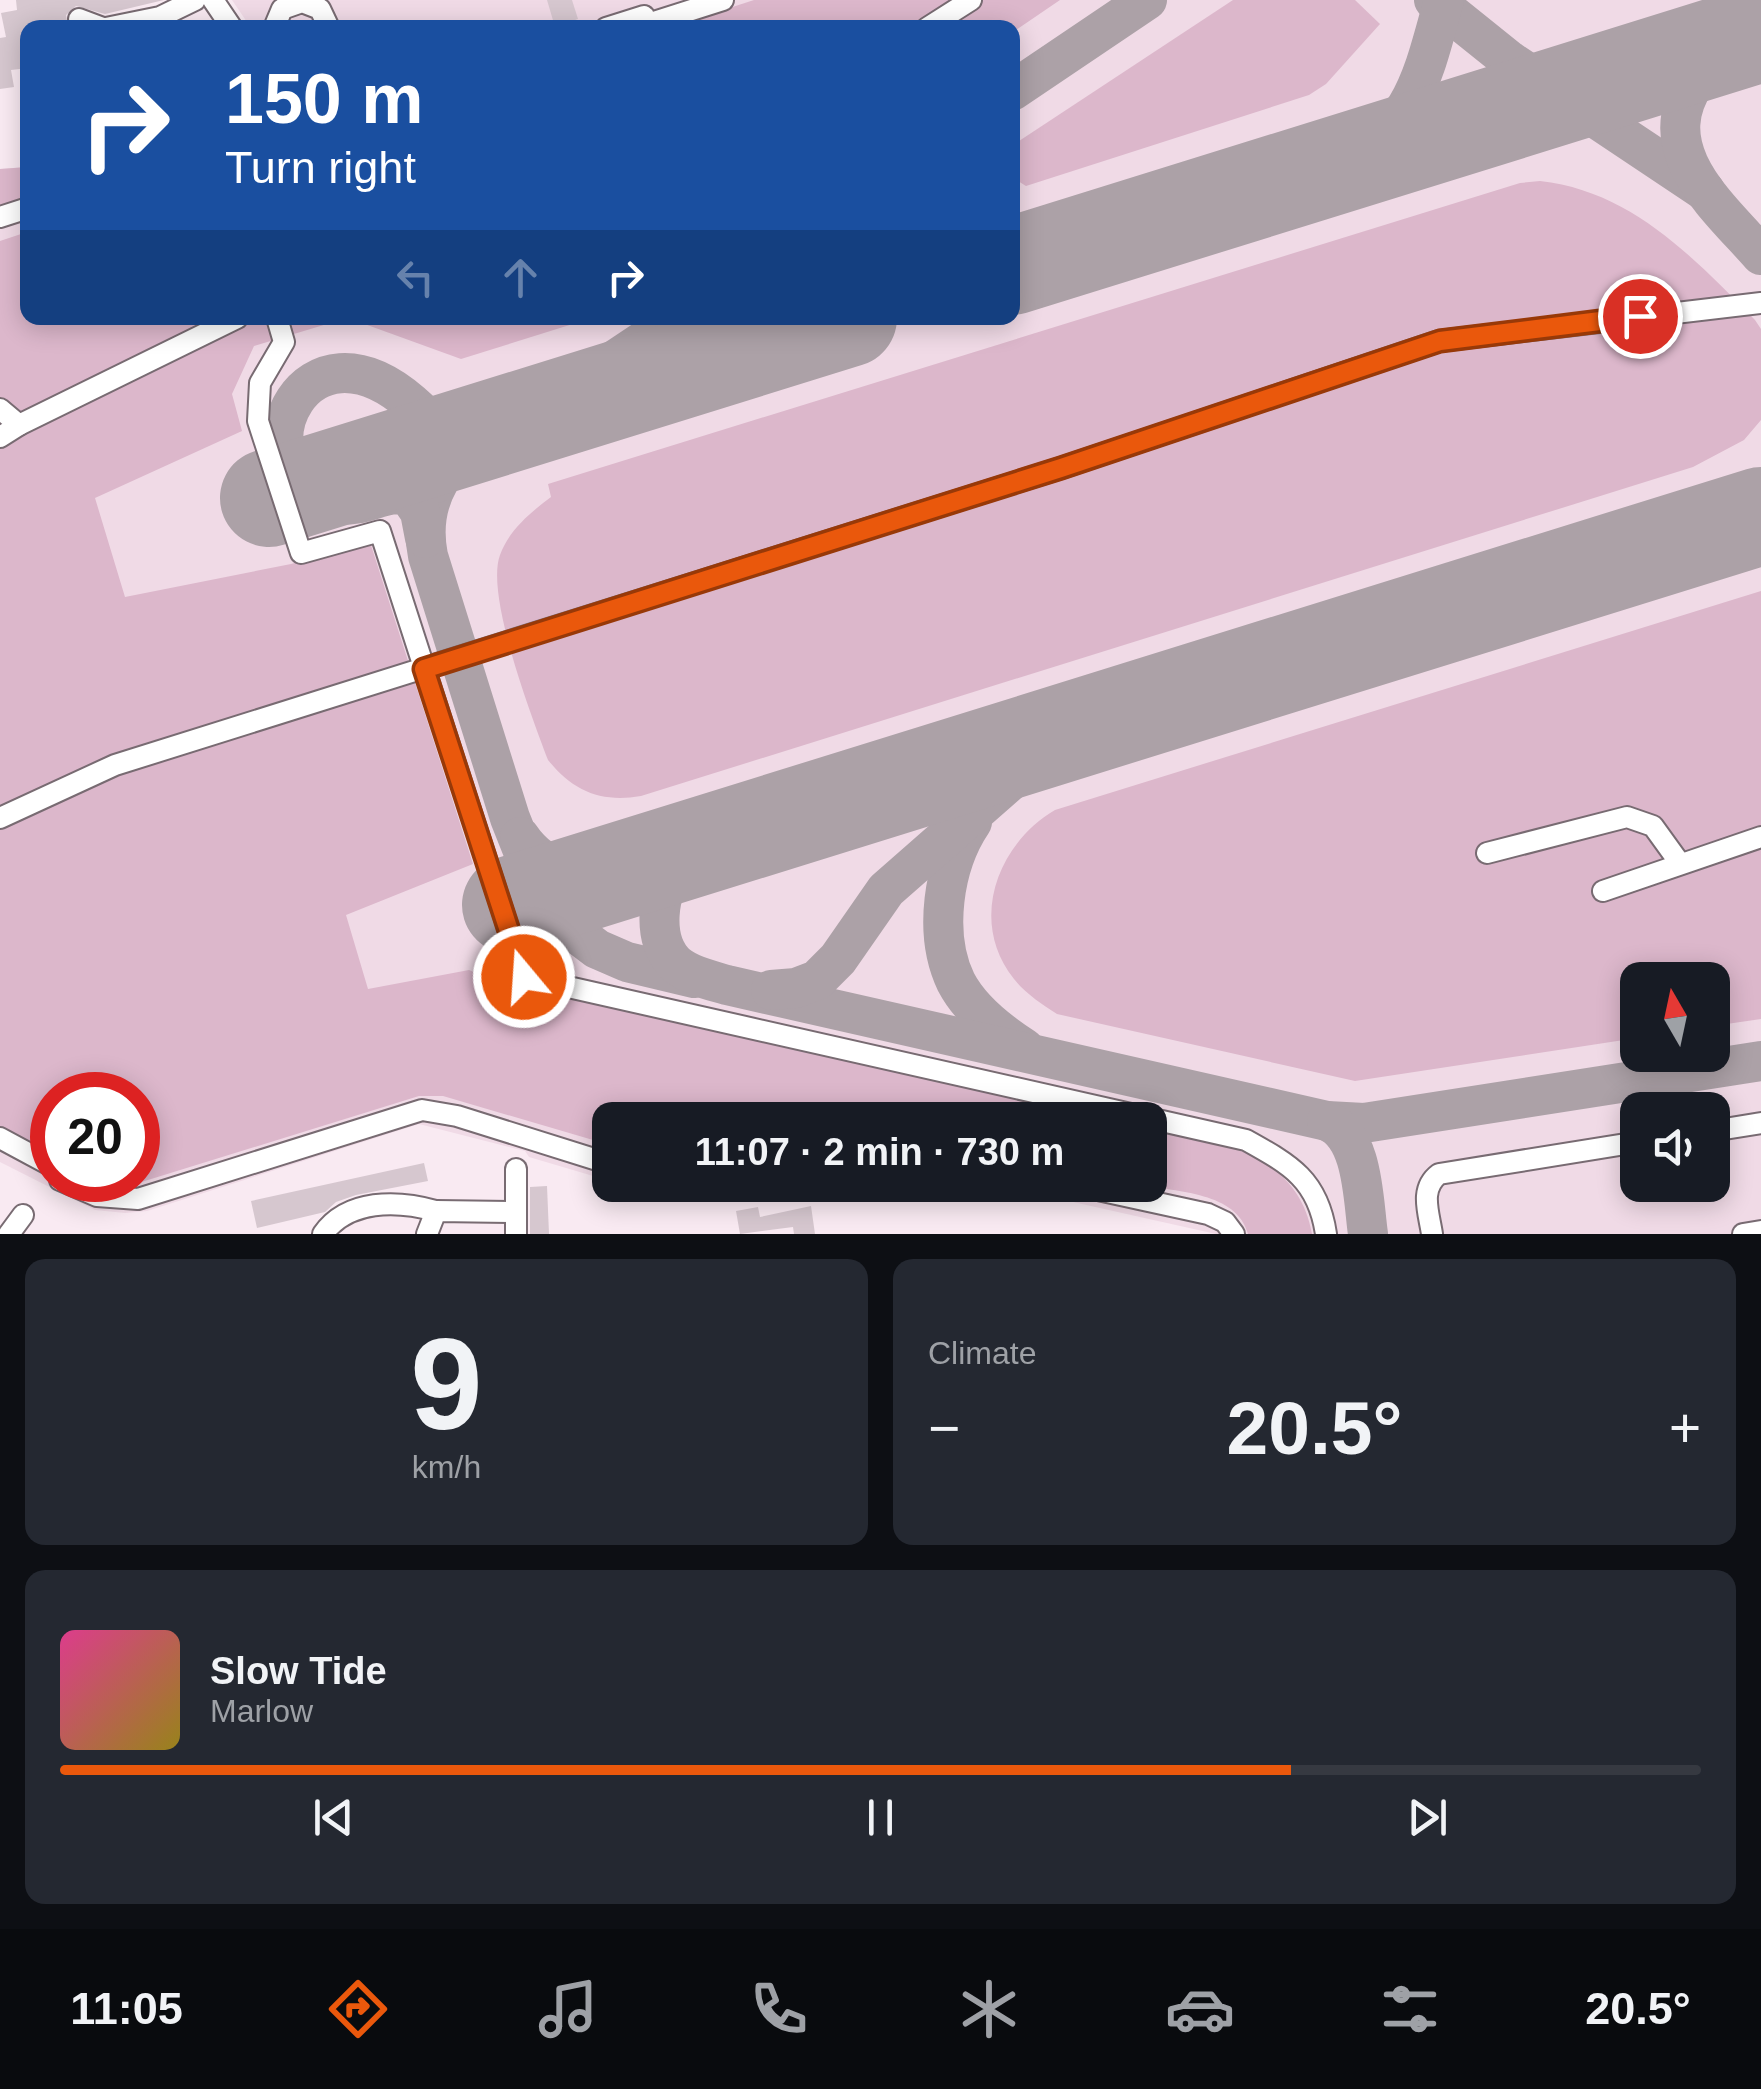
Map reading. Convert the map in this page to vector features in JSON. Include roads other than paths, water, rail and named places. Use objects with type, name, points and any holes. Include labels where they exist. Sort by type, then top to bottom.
[{"type":"street","points":[[145,20],[195,0]]},
{"type":"street","points":[[631,20],[694,0]]},
{"type":"street","points":[[660,20],[723,0]]},
{"type":"street","points":[[939,20],[970,0]]},
{"type":"street","points":[[278,20],[282,10],[302,2],[320,9],[325,20]]},
{"type":"street","points":[[0,818],[116,765],[1061,468],[1440,341],[1761,303]]},
{"type":"street","points":[[0,437],[222,325]]},
{"type":"street","points":[[279,325],[284,342],[260,383],[258,421],[301,553],[380,530],[524,977],[1246,1140],[1282,1160],[1311,1186],[1326,1234]]},
{"type":"street","points":[[0,409],[19,425]]},
{"type":"street","points":[[1487,853],[1627,817],[1652,826],[1679,862]]},
{"type":"street","points":[[1603,891],[1761,837]]},
{"type":"street","points":[[160,1185],[401,1105],[422,1102],[460,1108],[592,1150]]},
{"type":"street","points":[[160,1193],[422,1110],[457,1116],[592,1158]]},
{"type":"street","points":[[1730,1128],[1761,1123]]},
{"type":"street","points":[[0,1138],[30,1154]]},
{"type":"street","points":[[1432,1234],[1427,1189],[1439,1174],[1620,1145]]},
{"type":"street","points":[[0,1148],[30,1164]]},
{"type":"street","points":[[516,1169],[516,1234]]},
{"type":"street","points":[[1167,1198],[1219,1210],[1233,1218],[1242,1234]]},
{"type":"street","points":[[1153,1202],[1208,1214],[1225,1222],[1234,1234]]},
{"type":"street","points":[[323,1234],[343,1213],[379,1204],[408,1203],[436,1211],[516,1212]]},
{"type":"street","points":[[427,1234],[436,1211]]},
{"type":"street","points":[[9,1234],[23,1215]]},
{"type":"street","points":[[1743,1234],[1761,1231]]}]
